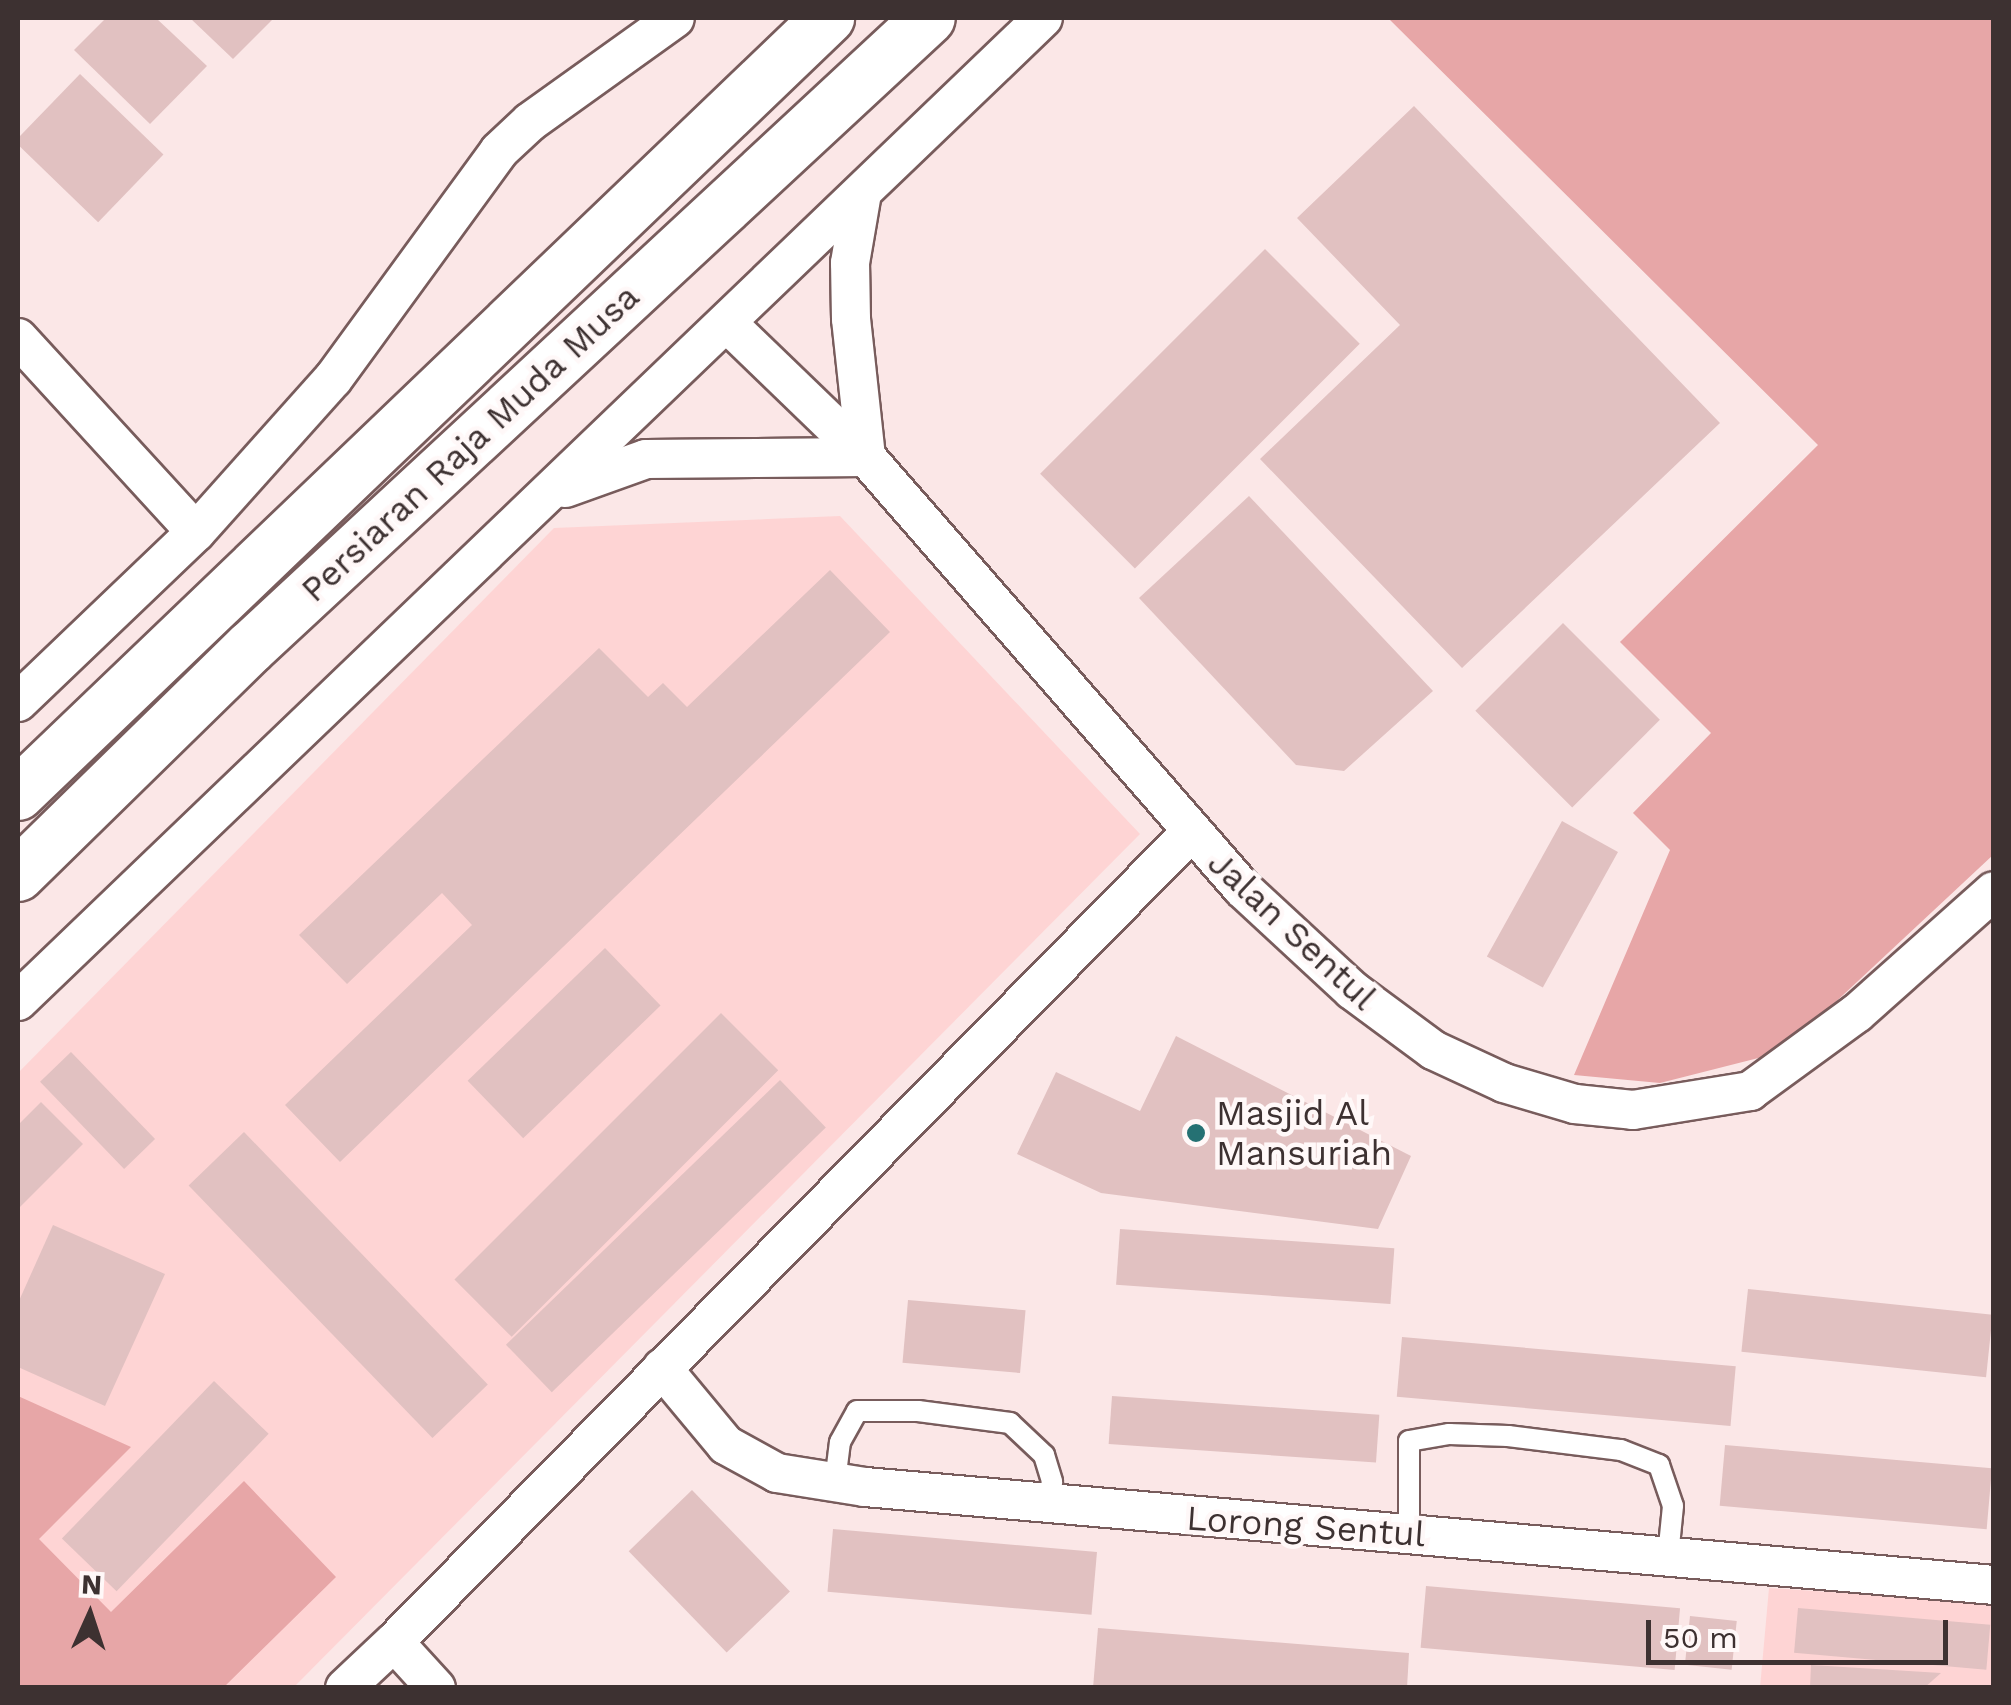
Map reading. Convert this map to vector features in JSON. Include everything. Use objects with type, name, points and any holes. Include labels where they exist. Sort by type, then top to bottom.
[{"type":"main road","name":"Persiaran Raja Muda Musa","points":[[18,794],[828,18]]},
{"type":"main road","name":"Persiaran Raja Muda Musa","points":[[18,875],[250,648],[929,18]]},
{"type":"street","points":[[18,702],[196,532],[333,378],[499,152],[530,122],[675,18]]},
{"type":"street","points":[[18,1001],[1043,18]]},
{"type":"street","points":[[551,493],[646,459],[866,457],[851,319],[850,263],[862,192]]},
{"type":"street","name":"Jalan Sentul","points":[[727,323],[866,457],[1189,834],[1352,990],[1433,1050],[1504,1083],[1575,1104],[1633,1110],[1750,1091],[1856,1012],[1994,892]]},
{"type":"street","points":[[18,338],[196,532]]},
{"type":"street","points":[[345,1688],[1189,834]]},
{"type":"street","name":"Lorong Sentul","points":[[662,1368],[726,1445],[777,1473],[1324,1532],[1409,1532],[1994,1585]]},
{"type":"street","points":[[394,1642],[436,1688]]},
{"type":"lane","points":[[835,1482],[840,1442],[857,1411],[918,1411],[1010,1423],[1044,1455],[1052,1482],[1047,1504]]},
{"type":"lane","points":[[1409,1532],[1409,1442],[1449,1434],[1508,1436],[1621,1450],[1659,1465],[1673,1506],[1668,1556]]},
{"type":"shaded area","points":[[1388,18],[1993,18],[1993,855],[1782,1052],[1660,1083],[1574,1075],[1670,850],[1633,813],[1711,733],[1620,642],[1818,445]]},
{"type":"shaded area","points":[[840,516],[1140,834],[294,1687],[18,1688],[18,1073],[554,528]]},
{"type":"shaded area","points":[[18,1396],[131,1447],[39,1539],[111,1612],[244,1481],[336,1577],[224,1687],[18,1687]]},
{"type":"shaded area","points":[[1769,1588],[1993,1603],[1993,1687],[1760,1688]]},
{"type":"building","points":[[106,18],[156,18],[207,66],[150,124],[74,50]]},
{"type":"building","points":[[190,18],[274,18],[233,59]]},
{"type":"building","points":[[80,74],[163,155],[98,222],[18,145],[18,138]]},
{"type":"building","points":[[1414,106],[1720,423],[1462,668],[1260,459],[1400,325],[1297,218]]},
{"type":"building","points":[[1265,249],[1360,344],[1135,569],[1040,474]]},
{"type":"building","points":[[1249,496],[1433,691],[1344,771],[1296,765],[1139,598]]},
{"type":"building","points":[[830,570],[890,632],[340,1162],[285,1105],[472,925],[442,893],[347,984],[299,935],[599,648],[648,697],[663,683],[687,707]]},
{"type":"building","points":[[1563,623],[1660,720],[1572,808],[1475,711]]},
{"type":"building","points":[[1562,821],[1618,852],[1543,988],[1487,957]]},
{"type":"building","points":[[605,948],[661,1006],[523,1138],[468,1081]]},
{"type":"building","points":[[721,1013],[778,1070],[512,1337],[454,1280]]},
{"type":"building","name":"Masjid Al Mansuriah","points":[[1176,1036],[1411,1156],[1378,1229],[1101,1193],[1017,1154],[1056,1072],[1140,1111]]},
{"type":"building","points":[[71,1052],[155,1139],[124,1169],[40,1082]]},
{"type":"building","points":[[780,1080],[826,1127],[552,1392],[506,1345]]},
{"type":"building","points":[[41,1102],[83,1144],[18,1209],[18,1125]]},
{"type":"building","points":[[244,1132],[488,1384],[432,1438],[189,1185]]},
{"type":"building","points":[[53,1225],[165,1274],[105,1406],[18,1367],[18,1303]]},
{"type":"building","points":[[1120,1229],[1394,1248],[1390,1304],[1116,1285]]},
{"type":"building","points":[[1748,1289],[1993,1315],[1986,1377],[1741,1352]]},
{"type":"building","points":[[908,1300],[1026,1310],[1020,1373],[903,1363]]},
{"type":"building","points":[[1402,1337],[1736,1366],[1730,1426],[1397,1397]]},
{"type":"building","points":[[214,1381],[269,1434],[117,1591],[62,1539]]},
{"type":"building","points":[[1112,1396],[1379,1415],[1376,1463],[1109,1444]]},
{"type":"building","points":[[1725,1445],[1992,1468],[1987,1529],[1720,1506]]},
{"type":"building","points":[[692,1490],[790,1591],[727,1653],[629,1551]]},
{"type":"building","points":[[833,1529],[1097,1552],[1092,1615],[828,1592]]},
{"type":"building","points":[[1426,1586],[1680,1608],[1675,1670],[1421,1648]]},
{"type":"building","points":[[1798,1608],[1990,1625],[1986,1670],[1794,1653]]},
{"type":"building","points":[[1690,1616],[1737,1621],[1732,1670],[1685,1665]]},
{"type":"building","points":[[1098,1628],[1409,1653],[1407,1688],[1093,1688]]},
{"type":"building","points":[[1811,1665],[1941,1673],[1924,1688],[1810,1688]]},
{"type":"place","name":"Masjid Al Mansuriah","points":[[1196,1133]]}]
